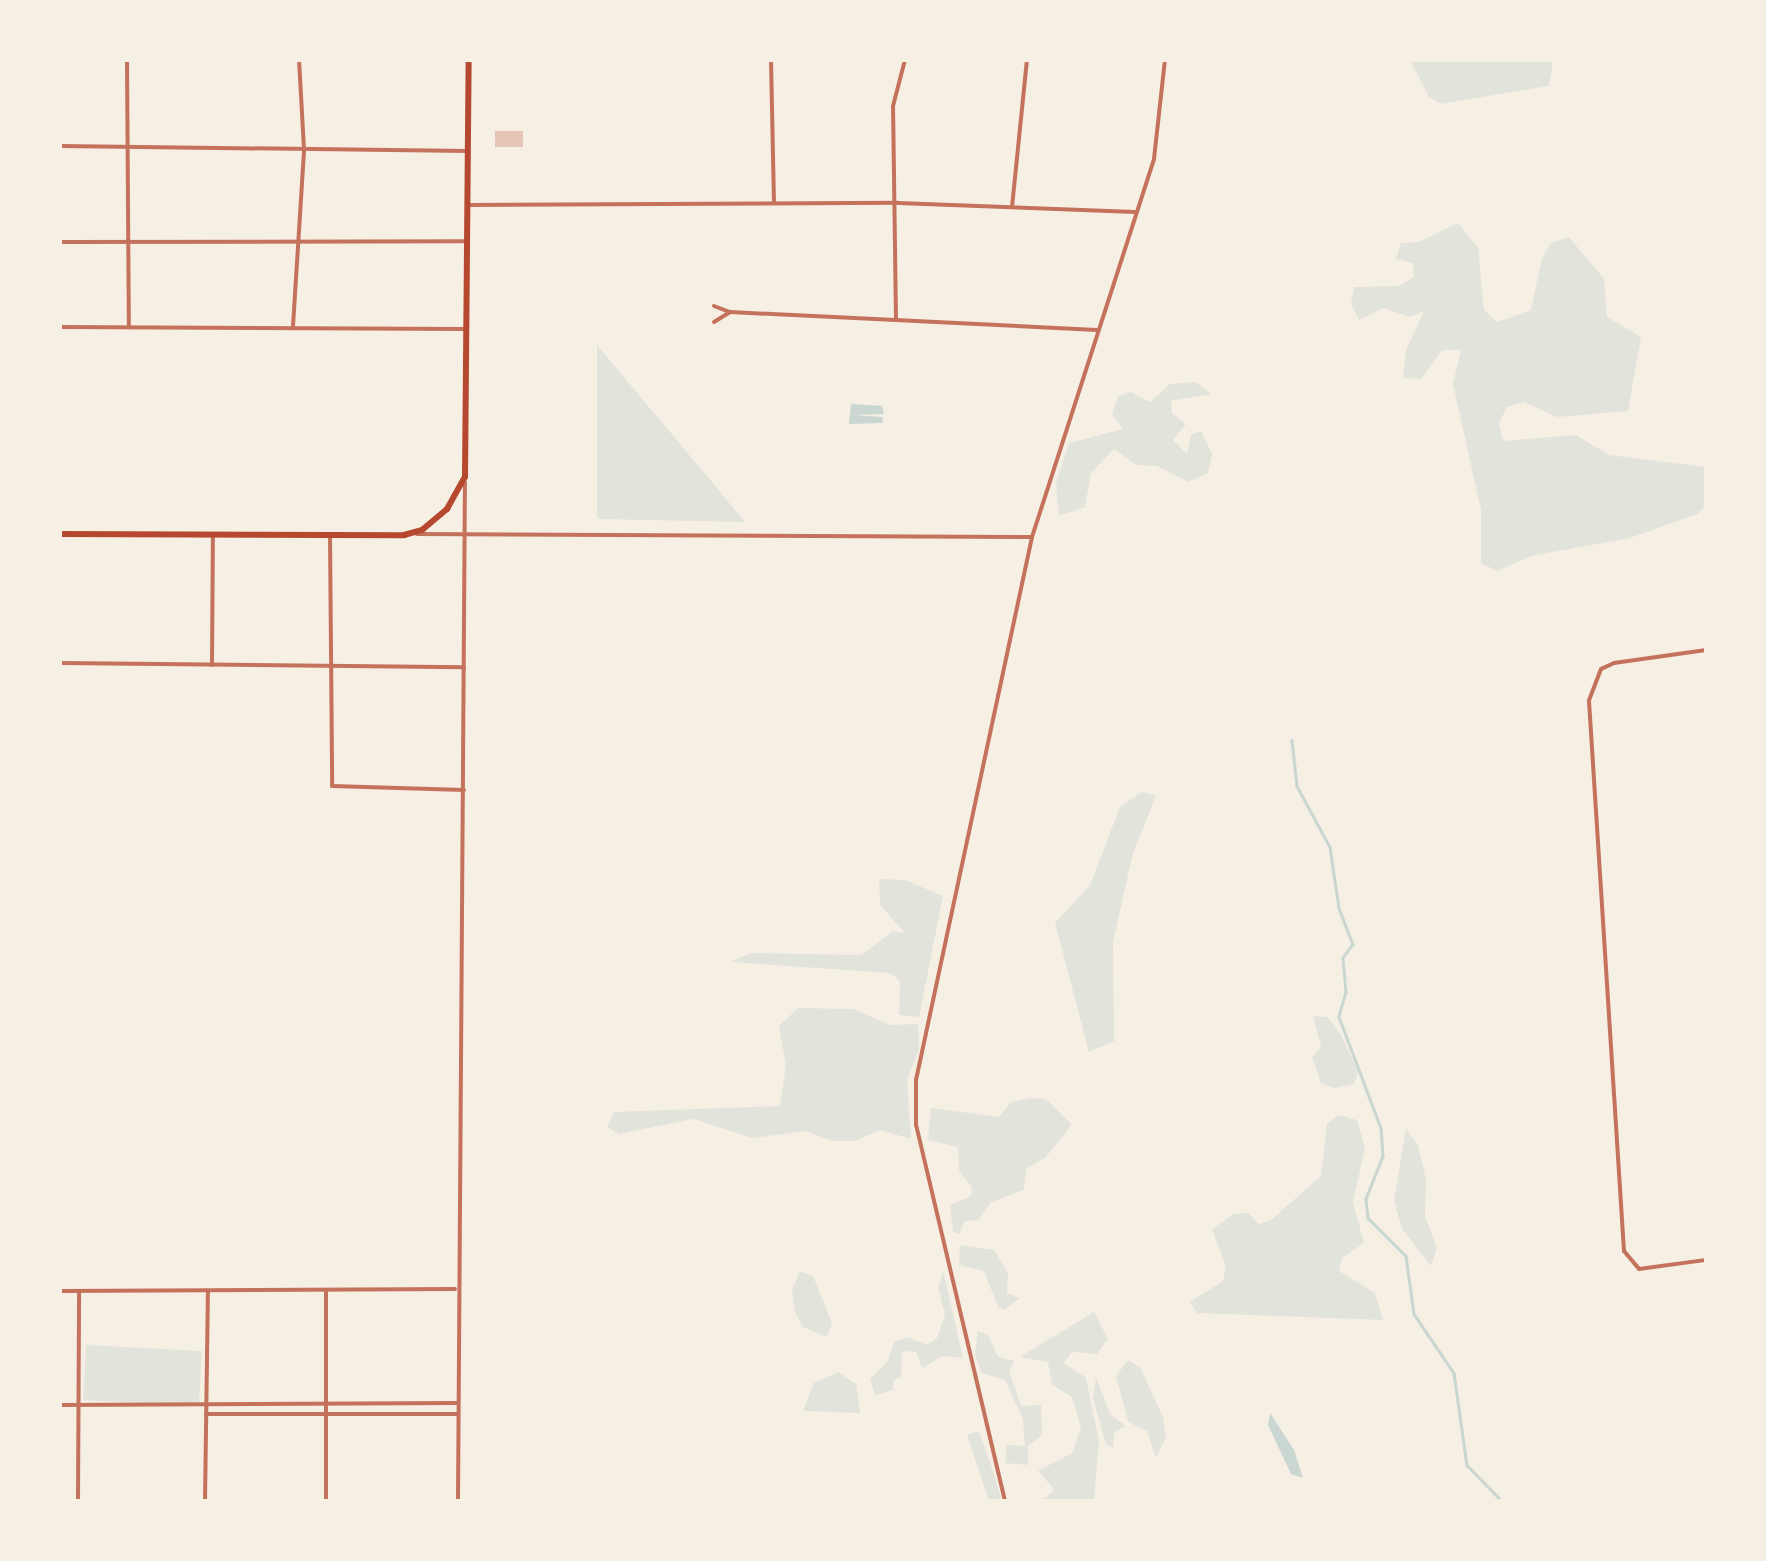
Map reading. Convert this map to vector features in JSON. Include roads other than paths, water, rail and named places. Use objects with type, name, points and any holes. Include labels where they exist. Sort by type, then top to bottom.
[{"type":"highway","points":[[60,534],[412,533],[448,509],[465,477],[469,60]]},
{"type":"street","points":[[127,60],[129,326]]},
{"type":"street","points":[[294,326],[302,240],[304,149],[299,60]]},
{"type":"street","points":[[771,60],[774,203]]},
{"type":"street","points":[[896,321],[898,203],[893,106],[905,60]]},
{"type":"street","points":[[1012,207],[1027,60]]},
{"type":"street","points":[[1005,1501],[916,1125],[916,1080],[1032,536],[1160,133],[1165,60]]},
{"type":"street","points":[[60,146],[468,151]]},
{"type":"street","points":[[468,205],[898,203],[1135,212]]},
{"type":"street","points":[[60,242],[467,241]]},
{"type":"street","points":[[714,306],[730,312],[1098,330]]},
{"type":"street","points":[[714,322],[730,312]]},
{"type":"street","points":[[60,327],[466,329]]},
{"type":"street","points":[[458,1501],[465,477]]},
{"type":"street","points":[[412,533],[1032,536]]},
{"type":"street","points":[[212,665],[213,535]]},
{"type":"street","points":[[330,535],[332,786],[464,790]]},
{"type":"street","points":[[1706,650],[1614,663],[1601,669],[1588,701],[1624,1251],[1640,1269],[1706,1260]]},
{"type":"street","points":[[60,664],[464,667]]},
{"type":"street","points":[[326,1289],[326,1501]]},
{"type":"street","points":[[60,1291],[457,1289]]},
{"type":"street","points":[[205,1501],[208,1290]]},
{"type":"street","points":[[78,1501],[79,1291]]},
{"type":"street","points":[[60,1406],[458,1403]]},
{"type":"street","points":[[206,1414],[458,1414]]},
{"type":"waterway","points":[[1292,740],[1297,786],[1330,847],[1339,908],[1353,944],[1343,958],[1346,992],[1339,1017],[1381,1128],[1383,1156],[1366,1199],[1368,1218],[1406,1256],[1414,1314],[1454,1373],[1467,1465],[1502,1501]]}]
